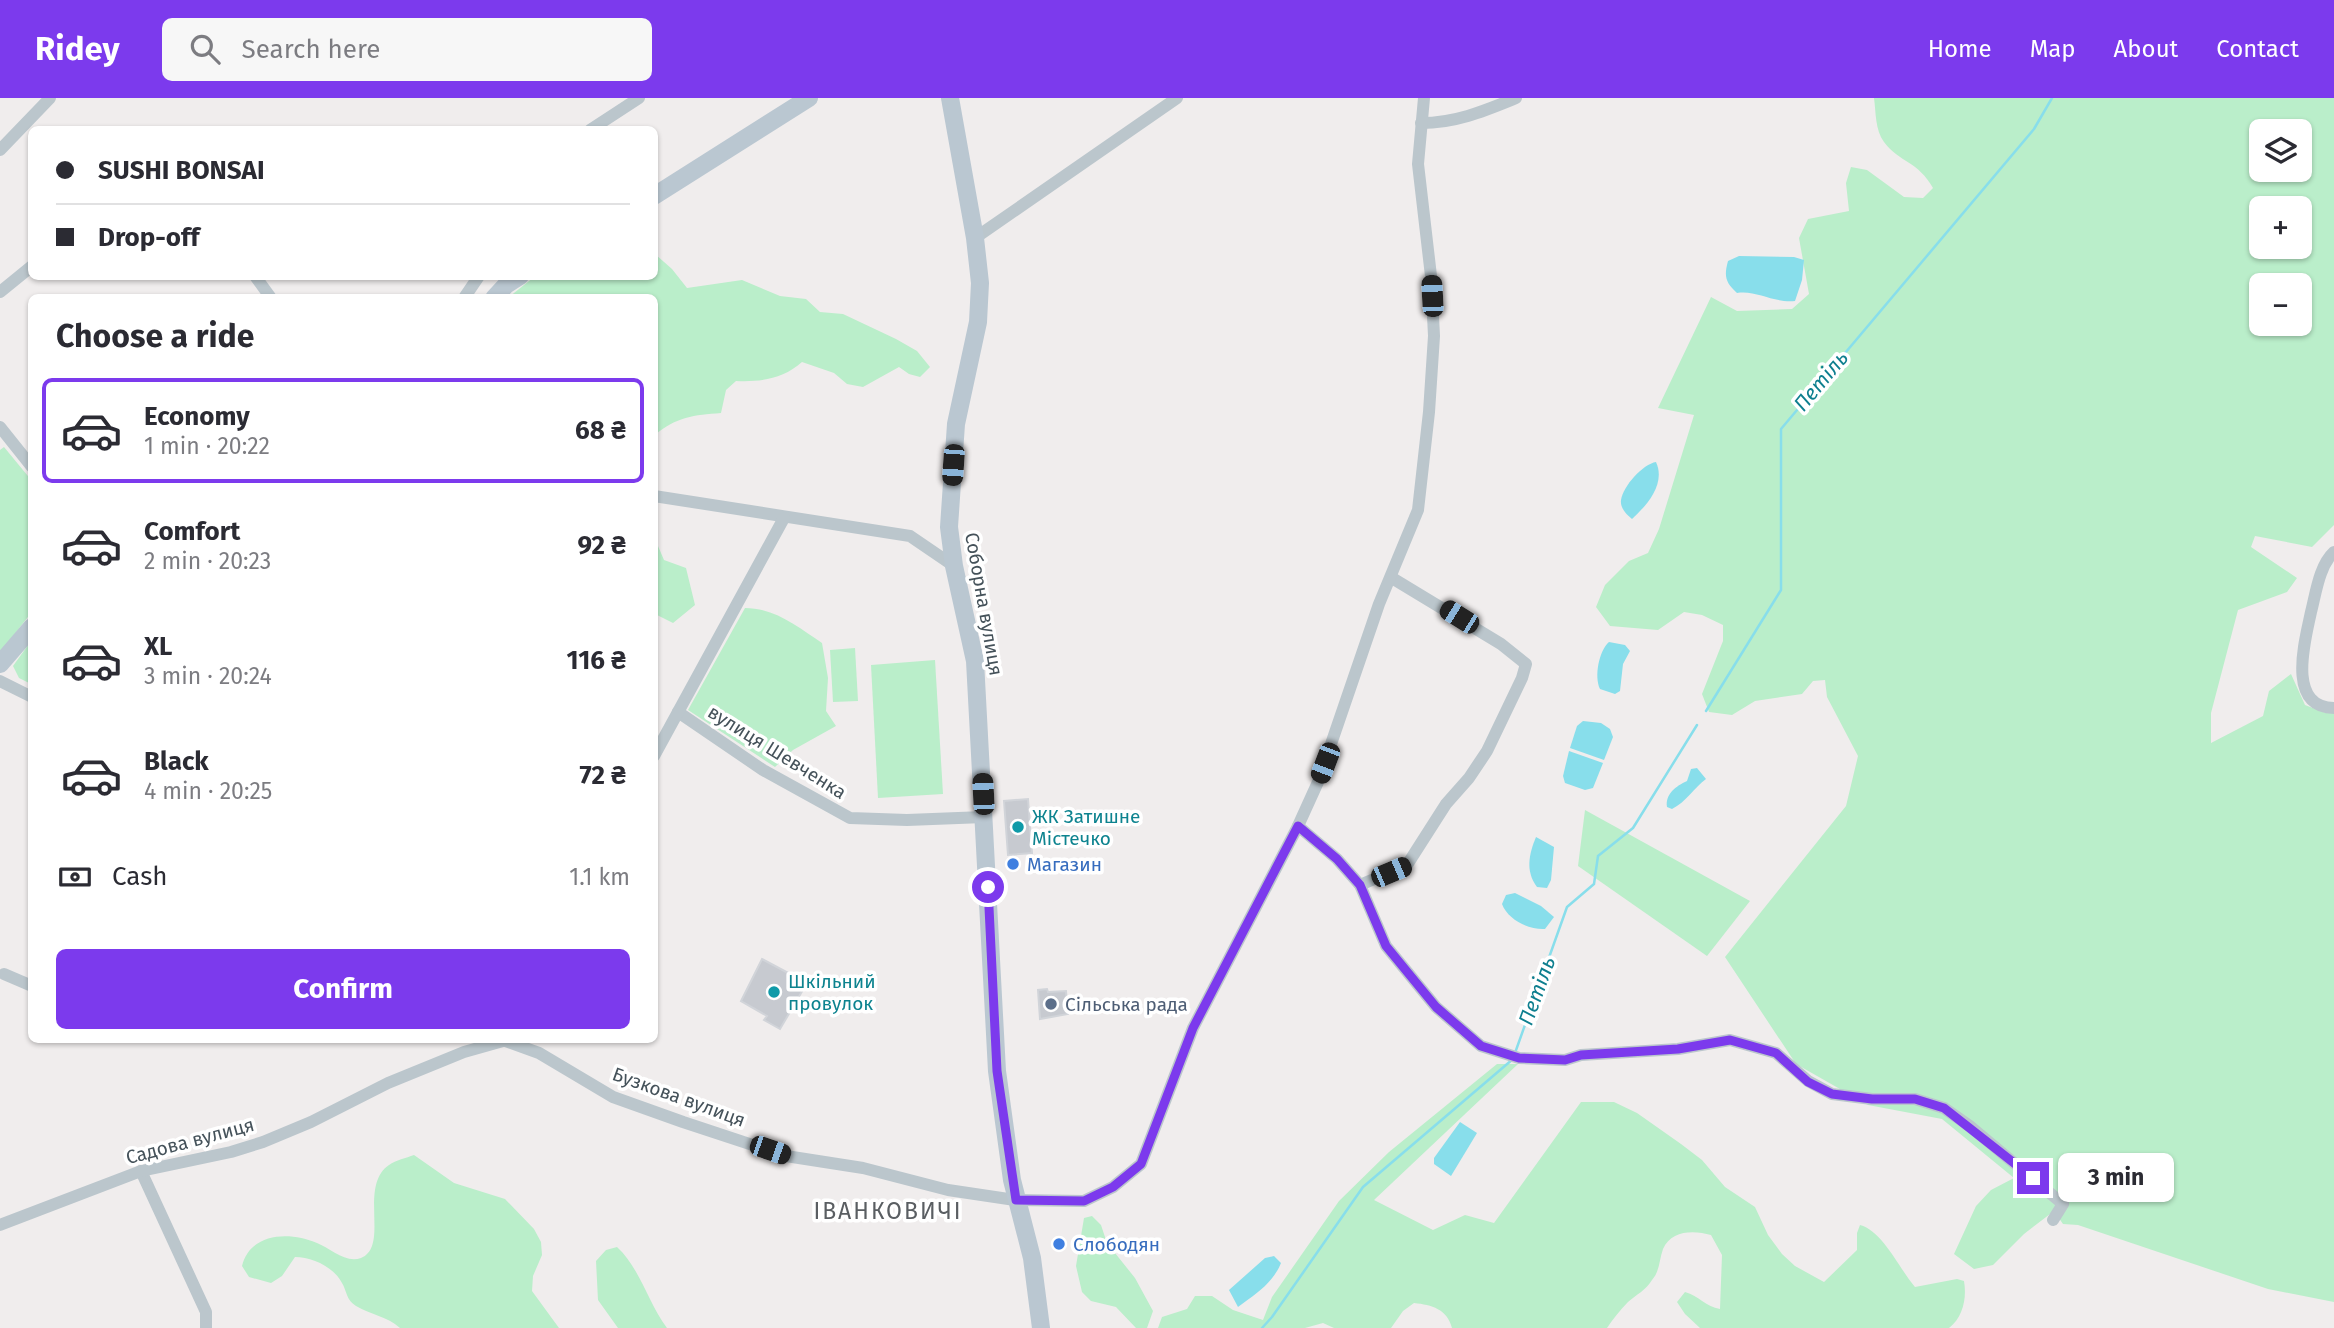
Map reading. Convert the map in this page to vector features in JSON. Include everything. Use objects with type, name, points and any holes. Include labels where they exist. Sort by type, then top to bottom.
[{"type":"street","points":[[0,150],[50,98]]},
{"type":"street","points":[[596,126],[639,98]]},
{"type":"street","points":[[658,193],[809,98]]},
{"type":"street","name":"Соборна вулиця","points":[[950,98],[975,238],[980,283],[978,322],[956,424],[949,527],[954,566],[975,661],[997,1071],[1016,1200],[1032,1258],[1041,1328]]},
{"type":"street","points":[[975,238],[1177,98]]},
{"type":"street","name":"Бузкова вулиця","points":[[519,1043],[613,1097],[786,1156],[863,1168],[948,1190],[1016,1200],[1084,1201],[1113,1187],[1141,1164],[1193,1028],[1298,826],[1339,725],[1379,604],[1418,510],[1434,336],[1431,276],[1418,164],[1424,98]]},
{"type":"street","points":[[1421,123],[1444,123],[1471,117],[1516,98]]},
{"type":"street","points":[[0,292],[28,269]]},
{"type":"street","points":[[0,426],[28,462]]},
{"type":"street","points":[[658,497],[910,536],[954,566]]},
{"type":"street","points":[[658,750],[785,518]]},
{"type":"street","points":[[2334,552],[2327,559],[2317,586],[2301,662],[2304,685],[2312,699],[2325,708],[2334,708]]},
{"type":"street","points":[[1360,885],[1407,865],[1446,804],[1488,751],[1526,664],[1501,644],[1392,578]]},
{"type":"street","points":[[0,664],[28,632]]},
{"type":"street","points":[[0,681],[28,695]]},
{"type":"street","name":"вулиця Шевченка","points":[[678,712],[763,769],[850,818],[907,820],[984,817]]},
{"type":"street","points":[[1298,826],[1337,859],[1360,885],[1386,946],[1436,1007],[1481,1046],[1514,1057],[1565,1060],[1581,1055],[1678,1049],[1730,1040],[1776,1053],[1808,1082],[1832,1094],[1872,1099],[1915,1099],[1944,1108],[1972,1127],[2063,1204],[2053,1220]]},
{"type":"street","points":[[4,974],[28,984]]},
{"type":"street","name":"Садова вулиця","points":[[0,1225],[141,1171],[231,1152],[262,1142],[311,1122],[388,1083],[493,1043]]},
{"type":"street","points":[[141,1171],[206,1312],[206,1328]]},
{"type":"green space","points":[[1874,98],[2334,98],[2334,525],[2312,547],[2255,536],[2251,547],[2297,578],[2287,592],[2238,610],[2211,713],[2211,743],[2263,716],[2269,691],[2291,674],[2305,705],[2326,713],[2334,711],[2334,1302],[2268,1289],[2078,1225],[2063,1224],[2054,1211],[2024,1234],[1993,1265],[1974,1269],[1954,1254],[1976,1206],[1991,1190],[2014,1178],[1942,1119],[1868,1105],[1796,1064],[1725,957],[1846,806],[1858,756],[1827,697],[1825,680],[1813,681],[1802,694],[1755,701],[1732,715],[1709,712],[1702,694],[1723,641],[1723,625],[1702,615],[1684,612],[1658,630],[1610,626],[1596,607],[1605,585],[1629,561],[1648,553],[1659,529],[1694,415],[1658,408],[1711,297],[1737,311],[1792,309],[1809,294],[1799,238],[1808,219],[1849,211],[1846,183],[1851,167],[1867,170],[1904,197],[1923,198],[1933,188],[1921,172],[1890,149],[1877,126]]},
{"type":"green space","points":[[658,257],[687,288],[742,280],[780,296],[806,299],[820,312],[843,314],[896,339],[917,351],[930,367],[920,377],[899,367],[863,387],[847,384],[834,373],[802,362],[795,368],[771,378],[736,381],[726,390],[721,413],[686,418],[670,424],[658,433],[658,294],[513,294],[530,280],[658,280]]},
{"type":"green space","points":[[4,447],[28,476],[28,617],[0,653],[0,450]]},
{"type":"green space","points":[[658,546],[664,560],[686,568],[695,605],[673,623],[658,616]]},
{"type":"green space","points":[[745,608],[776,615],[822,643],[828,678],[826,711],[836,726],[793,750],[775,767],[688,710]]},
{"type":"green space","points":[[28,645],[28,682],[19,678],[13,666]]},
{"type":"green space","points":[[855,648],[858,701],[833,702],[830,650]]},
{"type":"green space","points":[[935,660],[943,794],[878,798],[871,665]]},
{"type":"green space","points":[[1585,810],[1750,901],[1707,956],[1578,866]]},
{"type":"green space","points":[[1497,1064],[1518,1064],[1374,1200],[1433,1230],[1465,1215],[1494,1223],[1581,1102],[1614,1102],[1637,1113],[1681,1144],[1702,1160],[1725,1187],[1755,1207],[1768,1235],[1795,1266],[1824,1282],[1857,1250],[1860,1225],[1884,1243],[1915,1287],[1957,1279],[1964,1281],[1965,1294],[1961,1313],[1949,1328],[1700,1328],[1677,1302],[1685,1292],[1720,1309],[1722,1255],[1711,1235],[1690,1232],[1671,1238],[1663,1249],[1655,1277],[1625,1305],[1607,1328],[1452,1328],[1443,1312],[1414,1303],[1403,1311],[1391,1328],[1334,1328],[1323,1323],[1305,1328],[1158,1328],[1162,1317],[1187,1309],[1195,1296],[1212,1296],[1233,1310],[1263,1320],[1272,1297],[1339,1201],[1389,1152]]},
{"type":"green space","points":[[414,1155],[454,1183],[505,1199],[534,1229],[541,1242],[542,1255],[533,1276],[532,1291],[559,1328],[400,1328],[356,1306],[350,1301],[334,1272],[322,1264],[302,1257],[295,1257],[282,1276],[271,1283],[249,1277],[242,1266],[246,1255],[262,1241],[283,1236],[306,1239],[350,1259],[361,1258],[369,1251],[373,1241],[374,1200],[380,1175],[392,1163]]},
{"type":"green space","points":[[1092,1216],[1101,1225],[1107,1243],[1135,1278],[1153,1311],[1147,1328],[1136,1328],[1116,1307],[1091,1301],[1082,1292],[1076,1266],[1084,1218]]},
{"type":"green space","points":[[617,1247],[632,1265],[667,1328],[618,1328],[598,1300],[596,1261],[606,1250]]},
{"type":"water","points":[[1739,256],[1794,257],[1804,260],[1802,280],[1795,301],[1737,293],[1726,278],[1726,271],[1728,261]]},
{"type":"water","points":[[1656,462],[1659,478],[1657,486],[1649,501],[1632,519],[1621,506],[1623,494],[1640,471]]},
{"type":"water","points":[[1609,642],[1625,645],[1630,651],[1623,664],[1620,691],[1615,694],[1600,689],[1597,677],[1600,657]]},
{"type":"water","points":[[1583,721],[1601,723],[1610,729],[1613,737],[1604,760],[1570,748],[1577,726]]},
{"type":"water","points":[[1569,751],[1603,763],[1593,788],[1585,790],[1565,783],[1563,776]]},
{"type":"water","points":[[1697,768],[1706,779],[1677,806],[1672,809],[1667,807],[1672,791],[1687,781],[1691,769]]},
{"type":"water","points":[[1536,837],[1554,847],[1551,880],[1547,888],[1537,887],[1531,875],[1530,856]]},
{"type":"water","points":[[1515,893],[1541,906],[1554,917],[1545,929],[1526,926],[1509,915],[1502,904],[1506,895]]},
{"type":"water","points":[[1460,1122],[1477,1133],[1451,1176],[1434,1164],[1434,1158]]},
{"type":"water","points":[[1274,1256],[1281,1263],[1273,1276],[1263,1288],[1238,1307],[1229,1290],[1265,1258]]},
{"type":"building","name":"ЖК Затишне Містечко","points":[[1028,799],[1032,853],[1008,855],[1004,801]]},
{"type":"building","name":"Шкільний провулок","points":[[762,959],[807,983],[780,1029],[764,1020],[767,1016],[741,1001]]},
{"type":"building","name":"Cільська рада","points":[[1047,989],[1048,992],[1066,991],[1068,1014],[1040,1019],[1038,990]]},
{"type":"waterway","name":"Петіль","points":[[1706,711],[1781,590],[1781,429],[2034,129],[2052,98]]},
{"type":"waterway","name":"Петіль","points":[[1515,1053],[1567,907],[1594,884],[1598,856],[1633,828],[1697,725]]},
{"type":"waterway","name":"Петіль","points":[[1262,1328],[1363,1187],[1513,1059]]},
{"type":"place","name":"ЖК Затишне Містечко","points":[[1018,827]]},
{"type":"place","name":"Магазин","points":[[1013,864]]},
{"type":"place","name":"Шкільний провулок","points":[[774,992]]},
{"type":"place","name":"Cільська рада","points":[[1051,1004]]},
{"type":"place","name":"Слободян","points":[[1059,1244]]},
{"type":"district","name":"ІВАНКОВИЧІ","points":[[888,1211]]},
{"type":"route","points":[[988,887],[997,1071],[1016,1200],[1084,1201],[1113,1187],[1141,1164],[1193,1028],[1298,826],[1314,837],[1360,885],[1386,946],[1436,1007],[1481,1046],[1519,1058],[1565,1060],[1581,1055],[1678,1049],[1730,1040],[1776,1053],[1808,1082],[1832,1094],[1872,1099],[1915,1099],[1944,1108],[1972,1127],[2033,1178]]}]
